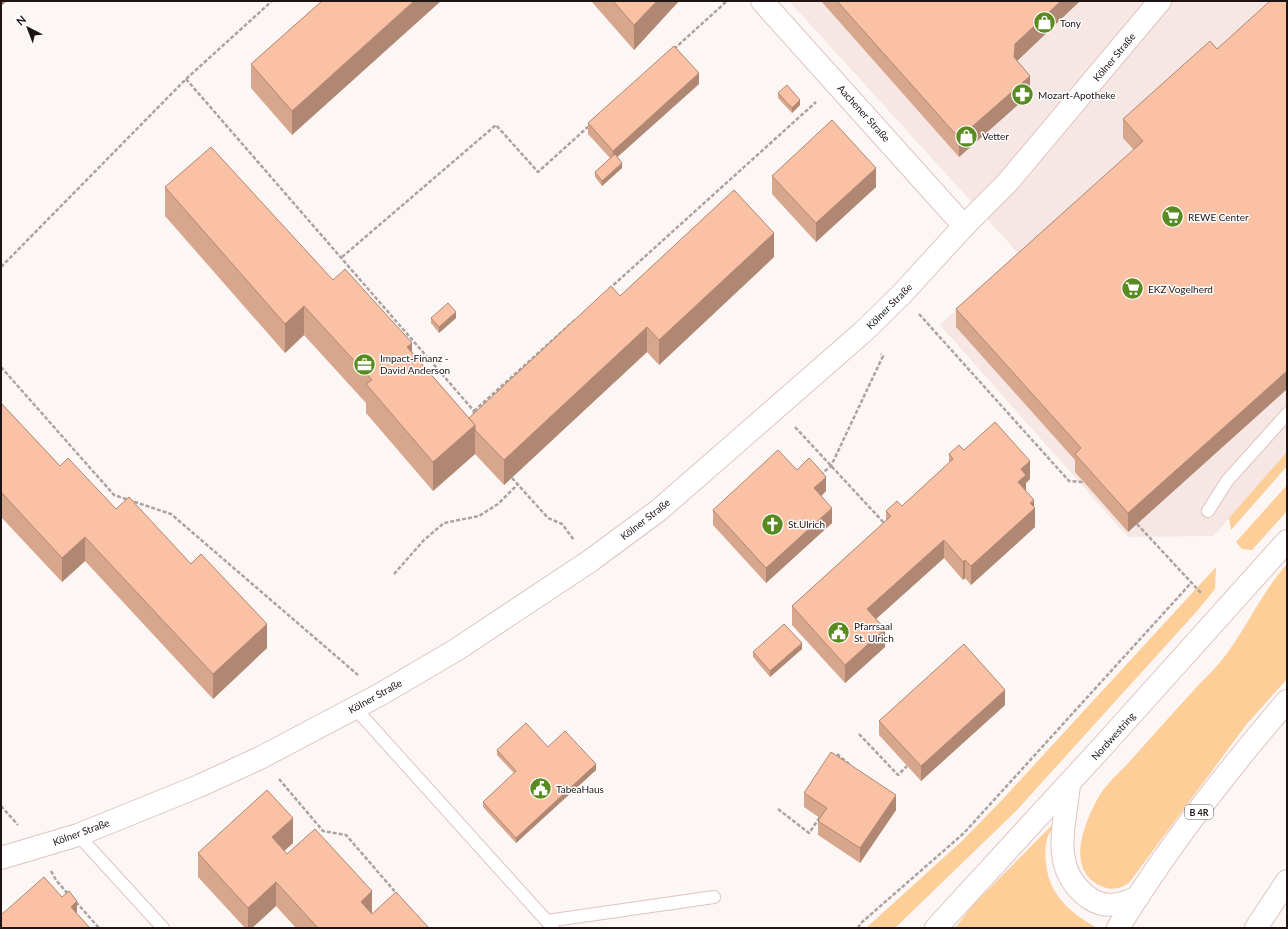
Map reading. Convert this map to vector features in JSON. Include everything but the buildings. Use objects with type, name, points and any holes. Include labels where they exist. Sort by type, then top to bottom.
[{"type":"street","name":"Aachener Straße","points":[[762,1],[964,226]]},
{"type":"street","name":"Kölner Straße","points":[[1,858],[78,835],[199,786],[260,758],[381,694],[456,650],[590,561],[659,510],[864,332],[901,295],[964,226],[1008,183],[1160,1]]},
{"type":"street","name":"Nordwestring","points":[[936,928],[1069,784],[1287,541]]},
{"type":"street","name":"B 4R","points":[[1118,928],[1138,897],[1225,777],[1287,701]]},
{"type":"street","points":[[1069,784],[1062,856],[1069,879],[1079,890],[1102,905],[1118,906],[1138,897]]},
{"type":"street","points":[[1256,928],[1287,881]]},
{"type":"lane","points":[[1208,511],[1227,481],[1287,414]]},
{"type":"lane","points":[[354,707],[550,924],[714,896]]},
{"type":"lane","points":[[78,835],[163,928]]},
{"type":"path","points":[[1,267],[186,79],[272,1]]},
{"type":"path","points":[[672,51],[727,1]]},
{"type":"path","points":[[186,79],[474,411]]},
{"type":"path","points":[[608,289],[837,83]]},
{"type":"path","points":[[342,258],[496,125],[538,172],[590,125]]},
{"type":"path","points":[[901,295],[1069,481],[1084,482]]},
{"type":"path","points":[[472,418],[474,411],[579,316]]},
{"type":"path","points":[[815,479],[831,466],[883,356],[864,332]]},
{"type":"path","points":[[1,367],[114,495],[171,514],[381,694]]},
{"type":"path","points":[[778,408],[889,528]]},
{"type":"path","points":[[512,478],[548,518],[562,524],[590,561]]},
{"type":"path","points":[[394,574],[424,540],[444,523],[479,516],[498,504],[518,484]]},
{"type":"path","points":[[1137,524],[1221,615]]},
{"type":"path","points":[[858,928],[861,923],[964,832],[1191,583]]},
{"type":"path","points":[[859,734],[898,775],[907,766]]},
{"type":"path","points":[[837,754],[853,769]]},
{"type":"path","points":[[260,758],[323,831],[346,835],[402,899]]},
{"type":"path","points":[[778,809],[809,833],[820,817]]},
{"type":"path","points":[[38,847],[56,880],[70,896]]},
{"type":"path","points":[[75,901],[99,928]]},
{"type":"shaded area","name":"EKZ Vogelherd","points":[[789,1],[1287,1],[1287,456],[1213,536],[1128,537],[940,325],[1018,253]]},
{"type":"shaded area","points":[[1287,452],[1287,466],[1231,530],[1229,518]]},
{"type":"shaded area","points":[[1287,485],[1287,511],[1252,550],[1242,549],[1236,542]]},
{"type":"shaded area","points":[[1287,564],[1287,679],[1246,725],[1129,883],[1115,889],[1101,886],[1090,878],[1083,868],[1080,857],[1084,831],[1099,796],[1221,660],[1233,645],[1270,586]]},
{"type":"shaded area","points":[[1216,567],[1215,589],[1198,610],[1016,811],[895,928],[866,928],[961,842],[1001,801]]},
{"type":"shaded area","points":[[1057,820],[1050,831],[1046,842],[1045,854],[1048,875],[1057,894],[1070,910],[1097,928],[955,928],[972,906]]},
{"type":"place","name":"Tony","points":[[1044,23]]},
{"type":"place","name":"Mozart-Apotheke","points":[[1023,95]]},
{"type":"place","name":"Vetter","points":[[966,136]]},
{"type":"place","name":"REWE Center","points":[[1172,217]]},
{"type":"place","name":"EKZ Vogelherd","points":[[1133,289]]},
{"type":"place","name":"Impact-Finanz - David Anderson","points":[[365,364]]},
{"type":"place","name":"St.Ulrich","points":[[772,524]]},
{"type":"place","name":"Pfarrsaal St. Ulrich","points":[[839,632]]},
{"type":"place","name":"TabeaHaus","points":[[540,789]]}]
